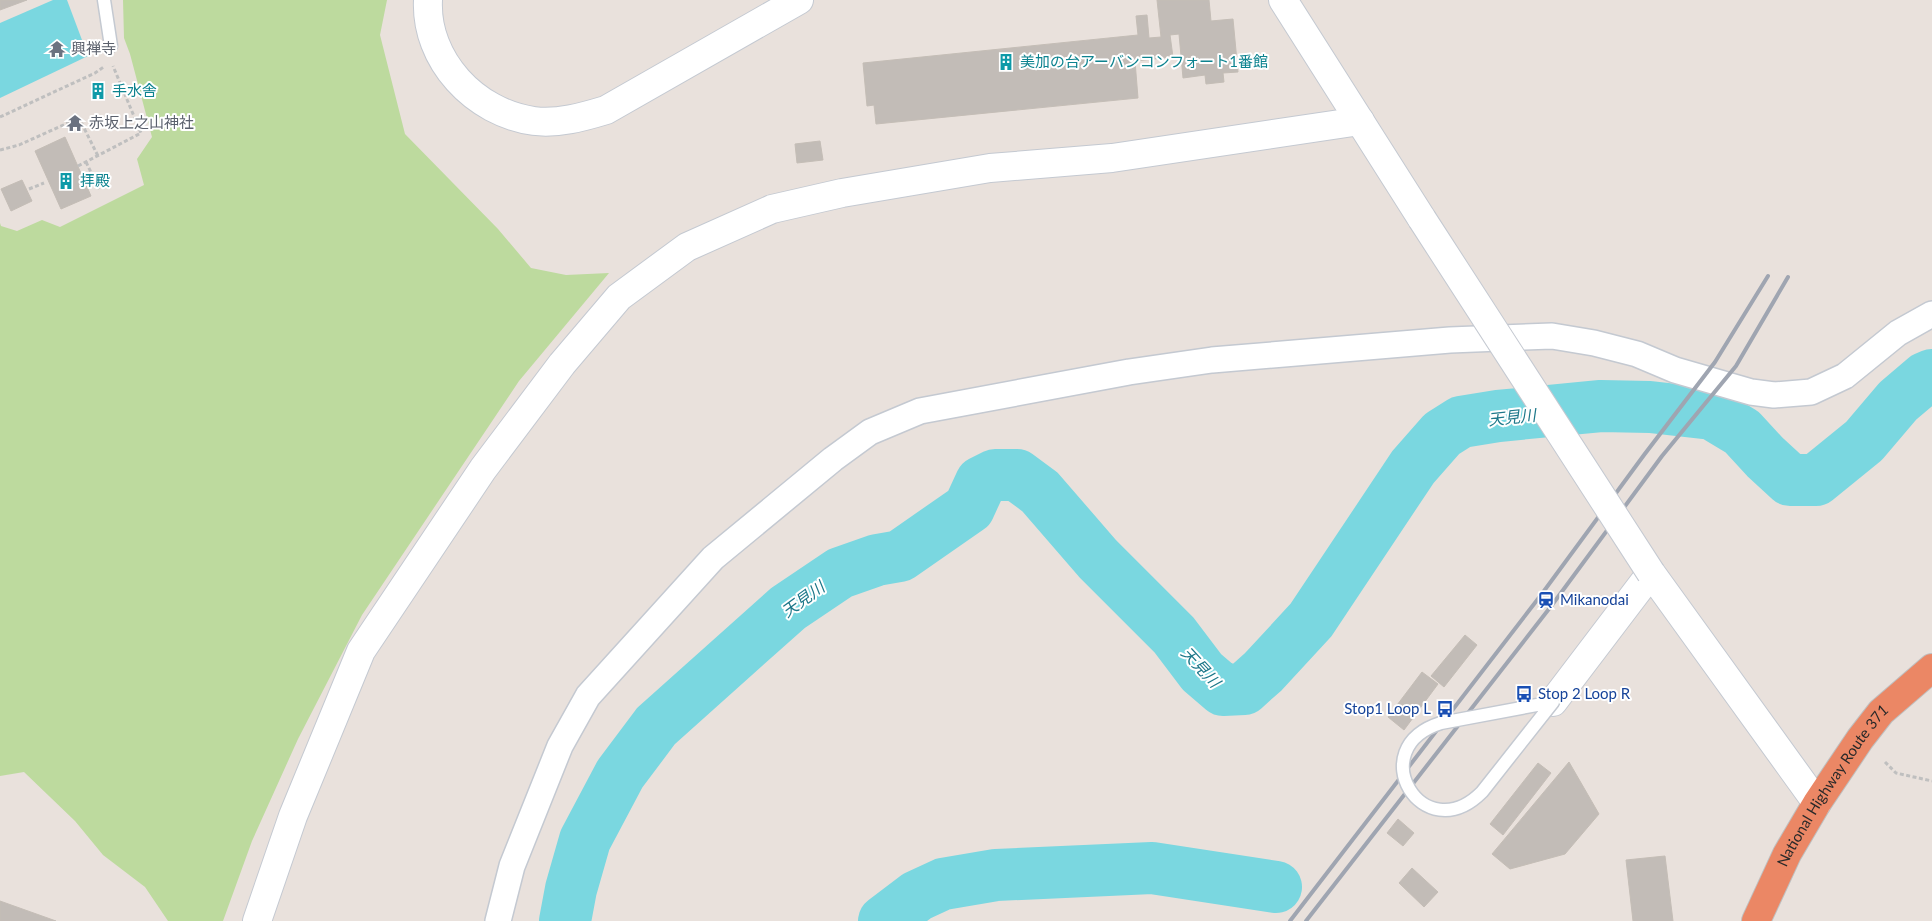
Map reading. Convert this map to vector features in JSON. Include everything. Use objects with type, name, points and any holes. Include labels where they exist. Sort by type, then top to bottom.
[{"type":"highway","name":"National Highway Route 371","points":[[1756,921],[1787,854],[1817,803],[1860,739],[1881,712],[1932,668]]},
{"type":"street","points":[[428,0],[427,18],[431,37],[444,62],[456,78],[469,92],[501,113],[535,121],[571,120],[606,110],[799,0]]},
{"type":"street","points":[[1283,0],[1651,573],[1817,803]]},
{"type":"street","points":[[257,921],[294,816],[360,652],[483,469],[562,364],[620,297],[687,246],[772,209],[842,193],[990,168],[1112,158],[1360,121]]},
{"type":"street","points":[[498,921],[512,866],[560,746],[588,696],[713,558],[833,458],[870,432],[920,411],[1129,372],[1212,360],[1450,340],[1552,336],[1594,343],[1637,354],[1675,370],[1750,392],[1774,395],[1811,392],[1845,376],[1898,333],[1932,314]]},
{"type":"street","points":[[1553,702],[1651,573]]},
{"type":"lane","points":[[104,0],[111,46]]},
{"type":"lane","points":[[1553,702],[1472,803],[1459,809],[1444,811],[1430,808],[1418,800],[1409,789],[1404,775],[1403,761],[1407,747],[1416,736],[1428,727],[1553,702]]},
{"type":"path","points":[[0,117],[95,73],[111,62],[141,133],[78,166]]},
{"type":"path","points":[[0,150],[19,145],[79,118],[98,156]]},
{"type":"path","points":[[86,162],[100,191]]},
{"type":"path","points":[[29,189],[44,182]]},
{"type":"path","points":[[1885,762],[1896,774],[1932,781]]},
{"type":"green space","points":[[123,0],[387,0],[380,35],[405,134],[498,229],[531,268],[566,275],[609,273],[519,381],[362,615],[298,739],[252,841],[223,921],[168,921],[145,887],[103,855],[75,821],[24,772],[0,776],[0,223],[1,226],[17,231],[42,220],[60,227],[144,185],[137,159],[152,137],[124,38]]},
{"type":"water","points":[[53,0],[67,0],[88,56],[0,98],[0,23]]},
{"type":"building","points":[[0,0],[27,0],[0,10]]},
{"type":"building","name":"美加の台アーバンコンフォート1番館","points":[[1157,0],[1209,0],[1211,21],[1233,19],[1238,72],[1223,73],[1224,82],[1206,84],[1205,75],[1183,78],[1179,34],[1170,35],[1173,57],[1135,61],[1138,98],[876,124],[874,105],[867,106],[863,63],[1138,35],[1136,16],[1147,15],[1149,38],[1161,37]]},
{"type":"building","name":"手水舎","points":[[99,87],[102,92],[96,95],[93,90]]},
{"type":"building","name":"拝殿","points":[[65,137],[91,196],[61,209],[35,151]]},
{"type":"building","points":[[820,141],[823,160],[797,163],[795,144]]},
{"type":"building","points":[[22,180],[32,201],[11,211],[1,189]]},
{"type":"building","points":[[1465,635],[1477,645],[1444,687],[1431,676]]},
{"type":"building","points":[[1422,672],[1438,684],[1404,730],[1388,717]]},
{"type":"building","points":[[1569,762],[1599,814],[1565,854],[1510,869],[1492,854]]},
{"type":"building","points":[[1538,763],[1551,773],[1503,835],[1490,824]]},
{"type":"building","points":[[1398,819],[1414,833],[1403,846],[1387,833]]},
{"type":"building","points":[[1665,856],[1673,921],[1633,921],[1626,860]]},
{"type":"building","points":[[1412,868],[1438,892],[1424,907],[1399,883]]},
{"type":"building","points":[[0,901],[56,921],[0,921]]},
{"type":"waterway","name":"天見川","points":[[565,921],[571,889],[585,840],[620,774],[656,726],[788,608],[840,573],[877,560],[900,556],[969,508],[981,482],[995,475],[1017,475],[1040,492],[1098,559],[1174,635],[1202,672],[1223,690],[1244,689],[1263,672],[1311,620],[1413,467],[1442,434],[1461,422],[1498,416],[1601,406],[1650,407],[1712,414],[1742,432],[1790,480],[1816,480],[1864,441],[1898,401],[1925,378],[1932,375]]},
{"type":"waterway","name":"天見川","points":[[884,921],[917,896],[943,884],[996,875],[1152,868],[1276,887]]},
{"type":"railway","points":[[1290,921],[1541,595],[1715,362],[1768,276]]},
{"type":"railway","points":[[1306,921],[1552,605],[1662,456],[1736,366],[1788,277]]},
{"type":"place","name":"興禅寺","points":[[57,49]]},
{"type":"place","name":"美加の台アーバンコンフォート1番館","points":[[1006,62]]},
{"type":"place","name":"手水舎","points":[[98,91]]},
{"type":"place","name":"赤坂上之山神社","points":[[75,123]]},
{"type":"place","name":"拝殿","points":[[66,181]]},
{"type":"place","name":"Mikanodai","points":[[1546,600]]},
{"type":"place","name":"Stop 2 Loop R","points":[[1524,694]]},
{"type":"place","name":"Stop1 Loop L","points":[[1445,709]]}]
